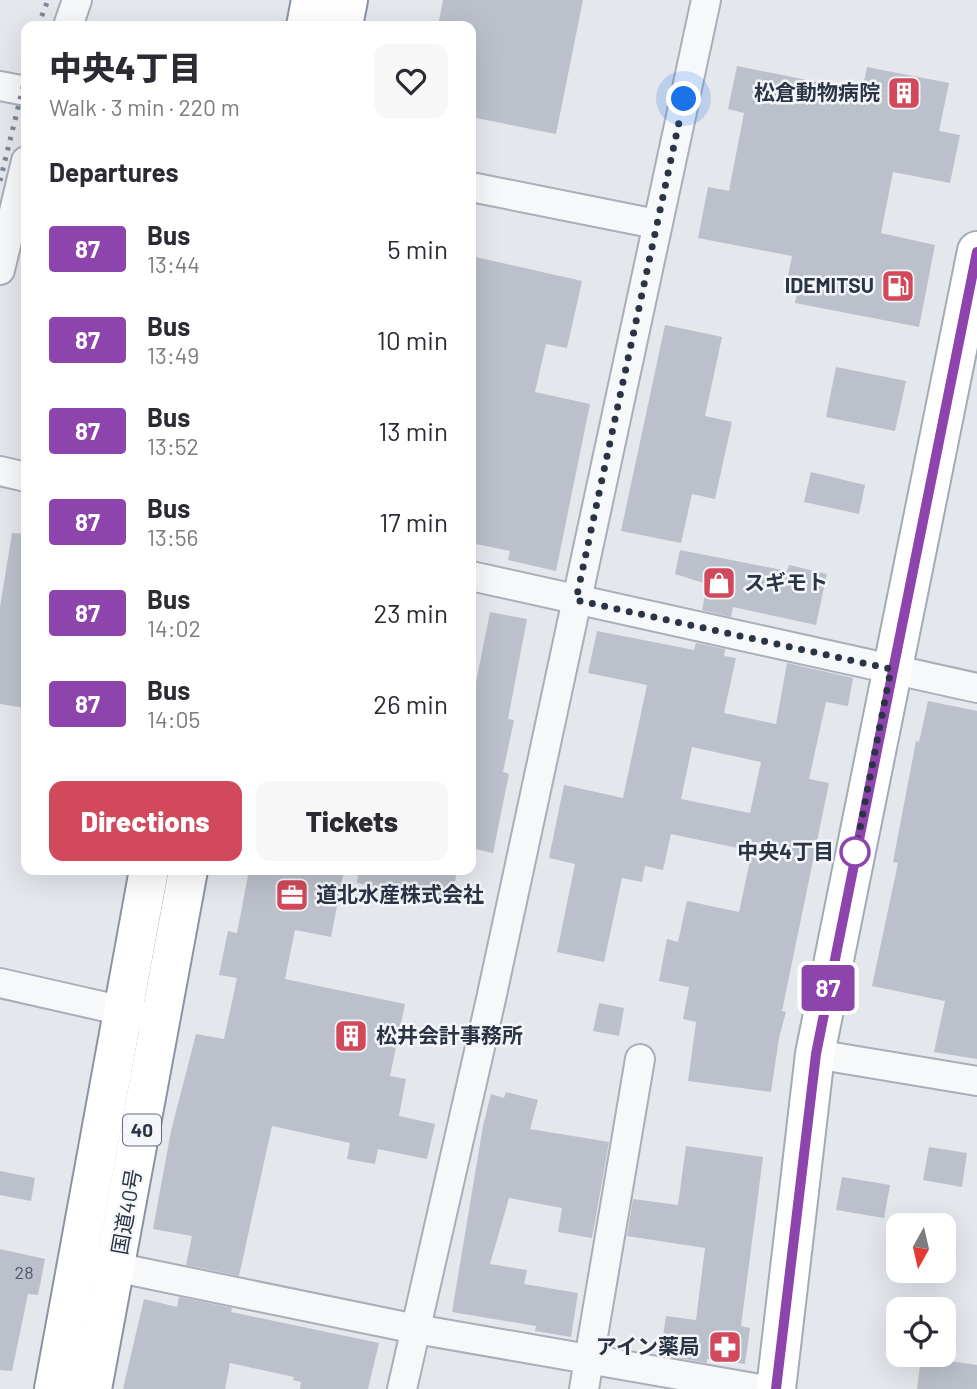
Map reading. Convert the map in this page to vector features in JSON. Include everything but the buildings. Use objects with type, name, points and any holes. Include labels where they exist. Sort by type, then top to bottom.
[{"type":"main road","points":[[307,21],[311,0]]},
{"type":"main road","points":[[344,21],[348,0]]},
{"type":"main road","points":[[776,1389],[816,1054],[891,669],[973,291],[977,251]]},
{"type":"main road","name":"国道40号","points":[[54,1389],[148,875]]},
{"type":"main road","name":"国道40号","points":[[92,1389],[117,1268],[187,875]]},
{"type":"street","points":[[70,21],[77,0]]},
{"type":"street","points":[[402,1389],[705,0]]},
{"type":"street","points":[[0,86],[21,90]]},
{"type":"street","points":[[0,270],[21,182]]},
{"type":"street","points":[[476,188],[656,224]]},
{"type":"street","points":[[0,471],[21,476]]},
{"type":"street","points":[[476,577],[977,688]]},
{"type":"street","points":[[0,983],[162,1020]]},
{"type":"street","points":[[816,1054],[977,1081]]},
{"type":"street","points":[[584,1389],[640,1059]]},
{"type":"street","points":[[79,1259],[416,1329],[760,1389]]},
{"type":"railway","points":[[40,21],[48,0]]},
{"type":"railway","points":[[0,181],[21,95]]},
{"type":"bus line","name":"87","points":[[776,1389],[816,1054],[891,669],[977,252]]},
{"type":"place","name":"松倉動物病院","points":[[904,93]]},
{"type":"place","name":"IDEMITSU","points":[[898,286]]},
{"type":"place","name":"スギモト","points":[[719,583]]},
{"type":"place","name":"中央4丁目","points":[[855,852]]},
{"type":"place","name":"道北水産株式会社","points":[[292,895]]},
{"type":"place","name":"松井会計事務所","points":[[351,1036]]},
{"type":"place","name":"アイン薬局","points":[[725,1347]]},
{"type":"route","points":[[684,99],[576,600],[891,669],[854,859],[855,852]]}]
